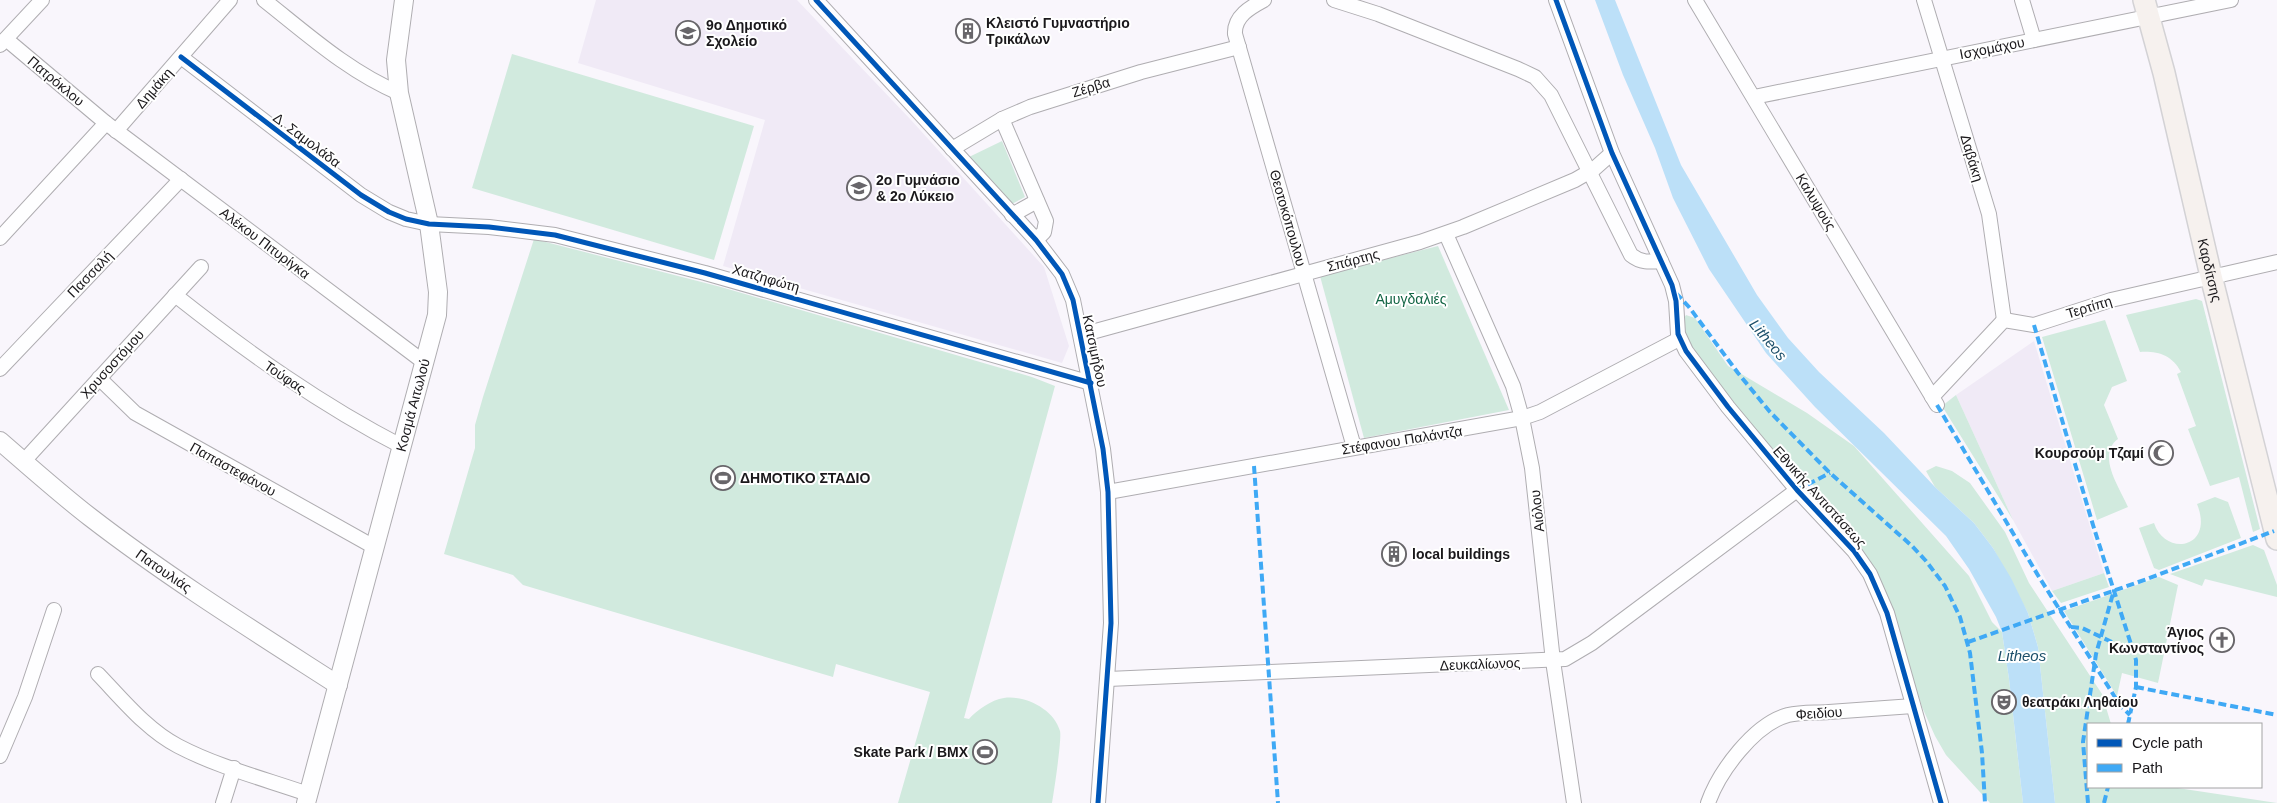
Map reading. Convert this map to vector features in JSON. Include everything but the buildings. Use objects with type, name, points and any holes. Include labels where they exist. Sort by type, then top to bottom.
[{"type":"main road","name":"Καρδίτσης","points":[[2146,8],[2277,538]]},
{"type":"street","points":[[3,42],[42,0]]},
{"type":"street","name":"Δημάκη","points":[[0,238],[181,57],[230,0]]},
{"type":"street","points":[[264,0],[372,82],[399,93]]},
{"type":"street","name":"Κοσμά Αιτωλού","points":[[307,798],[436,324],[438,305],[429,224],[399,93],[396,60],[404,0]]},
{"type":"street","name":"Κατσιμήδου","points":[[816,0],[1036,240],[1062,274],[1070,288],[1091,383],[1103,449],[1108,492],[1111,582],[1108,679],[1098,803]]},
{"type":"street","name":"Θεοτοκόπουλου","points":[[1264,0],[1248,10],[1236,24],[1235,34],[1354,447]]},
{"type":"street","points":[[1334,0],[1378,14],[1535,77],[1551,95],[1631,255],[1636,259],[1647,262],[1661,261]]},
{"type":"street","points":[[1556,0],[1612,153],[1674,292],[1679,339]]},
{"type":"street","name":"Καλυψούς","points":[[1695,0],[1935,401],[2004,320]]},
{"type":"street","name":"Δαβάκη","points":[[1924,0],[1989,214],[2004,320]]},
{"type":"street","points":[[2022,0],[2034,40]]},
{"type":"street","name":"Ισχομάχου","points":[[1754,97],[2034,40],[2146,8],[2231,0]]},
{"type":"street","name":"Πατρόκλου","points":[[3,42],[111,127]]},
{"type":"street","name":"Ζέρβα","points":[[952,150],[1002,119],[1058,97],[1141,72],[1239,47]]},
{"type":"street","name":"Δ. Σαμολάδα","points":[[181,57],[361,195],[389,212],[406,219],[429,224]]},
{"type":"street","points":[[1002,119],[1046,226],[1036,240]]},
{"type":"street","name":"Αλέκου Πιτυρίγκα","points":[[111,127],[425,363]]},
{"type":"street","name":"Σπάρτης","points":[[1081,335],[1446,234],[1590,172],[1612,153]]},
{"type":"street","name":"Πασσαλή","points":[[0,369],[181,179]]},
{"type":"street","points":[[1012,215],[1037,201]]},
{"type":"street","name":"Χατζηφώτη","points":[[429,224],[489,227],[555,235],[705,273],[1091,383]]},
{"type":"street","name":"Αιόλου","points":[[1446,234],[1513,386],[1522,418],[1532,468],[1553,661],[1574,803]]},
{"type":"street","name":"Τερτίπη","points":[[2004,320],[2034,325],[2111,300],[2277,262]]},
{"type":"street","name":"Χρυσοστόμου","points":[[23,462],[201,267]]},
{"type":"street","name":"Τούφας","points":[[175,295],[232,339],[326,404],[403,447]]},
{"type":"street","name":"Στέφανου Παλάντζα","points":[[1108,492],[1522,418],[1540,412],[1679,339]]},
{"type":"street","name":"Εθνικής Αντιστάσεως","points":[[1679,339],[1686,352],[1728,407],[1797,490],[1854,551],[1870,574],[1887,613],[1941,803]]},
{"type":"street","name":"Παπαστεφάνου","points":[[99,378],[135,413],[376,548]]},
{"type":"street","name":"Πατουλιάς","points":[[0,441],[65,498],[142,555],[221,610],[338,685]]},
{"type":"street","name":"Δευκαλίωνος","points":[[1108,679],[1565,659],[1578,653],[1797,490]]},
{"type":"street","points":[[0,756],[25,696],[54,610]]},
{"type":"street","points":[[98,674],[162,736],[177,746],[307,798]]},
{"type":"street","name":"Φειδίου","points":[[1708,803],[1713,790],[1735,757],[1753,736],[1771,723],[1796,714],[1913,706]]},
{"type":"street","points":[[223,803],[234,768]]},
{"type":"shaded area","name":"2ο Γυμνάσιο & 2ο Λύκειο","points":[[596,0],[797,0],[911,120],[1044,267],[1069,346],[1062,363],[723,266],[765,120],[578,63]]},
{"type":"shaded area","points":[[2034,341],[2104,573],[2052,591],[2013,520],[1956,395]]},
{"type":"green space","points":[[512,54],[754,126],[714,260],[472,188]]},
{"type":"green space","points":[[1002,141],[1025,197],[1012,204],[969,157]]},
{"type":"green space","points":[[534,239],[721,287],[1032,377],[1055,386],[964,718],[969,719],[989,703],[1004,698],[1029,701],[1038,705],[1052,716],[1057,723],[1060,736],[1058,766],[1052,803],[898,803],[930,692],[836,664],[833,677],[523,585],[513,575],[444,554],[475,448],[475,425],[483,397]]},
{"type":"green space","name":"Αμυγδαλιές","points":[[1438,246],[1509,410],[1364,438],[1320,276]]},
{"type":"green space","points":[[2196,299],[2202,301],[2260,529],[2253,532],[2239,477],[2210,486],[2188,429],[2196,426],[2177,374],[2181,372],[2164,355],[2153,352],[2140,352],[2126,315]]},
{"type":"green space","points":[[1686,315],[1695,318],[1728,366],[1807,413],[1854,446],[1969,576],[1992,622],[2002,632],[2023,803],[1990,803],[1946,755],[1922,707],[1884,588],[1872,565],[1845,535],[1851,524],[1806,478],[1793,477],[1712,383],[1683,333]]},
{"type":"green space","points":[[2105,320],[2127,381],[2112,387],[2104,405],[2118,439],[2112,446],[2109,454],[2109,463],[2128,507],[2097,520],[2042,337]]},
{"type":"green space","points":[[1956,395],[2013,520],[1942,406]]},
{"type":"green space","points":[[1936,466],[1952,471],[1970,483],[2005,532],[2029,583],[2102,694],[2111,723],[2087,723],[2087,788],[2178,788],[2277,803],[2055,803],[2038,647],[2028,613],[1993,548],[1974,523],[1935,487],[1926,471]]},
{"type":"green space","points":[[2215,497],[2228,502],[2241,538],[2159,570],[2154,568],[2139,528],[2154,523],[2160,534],[2168,541],[2177,544],[2186,543],[2194,539],[2199,531],[2201,519],[2197,504]]},
{"type":"green space","points":[[2253,545],[2264,550],[2277,585],[2277,597],[2205,579],[2202,586],[2170,574]]},
{"type":"green space","points":[[2104,573],[2109,587],[2061,603],[2052,591]]},
{"type":"green space","points":[[2159,577],[2178,585],[2158,683],[2122,673],[2117,696],[2064,611]]},
{"type":"water","name":"Litheos","points":[[1595,0],[1615,0],[1681,165],[1757,295],[1788,338],[1819,372],[1884,433],[1935,487],[1974,523],[1993,548],[2011,578],[2028,613],[2038,647],[2055,803],[2023,803],[2002,632],[1996,617],[1969,569],[1946,536],[1815,407],[1766,353],[1709,269],[1673,198],[1655,148],[1623,75]]},
{"type":"marked path","points":[[1676,293],[1689,307],[1738,373],[1770,412],[1830,473],[1912,546],[1945,586],[1960,617],[1970,653],[1982,753],[1985,803]]},
{"type":"marked path","points":[[2034,325],[2093,525],[2136,660],[2136,687],[2128,723]]},
{"type":"marked path","points":[[1937,405],[2039,577],[2120,705],[2130,715]]},
{"type":"marked path","points":[[1254,466],[1278,803]]},
{"type":"marked path","points":[[1797,490],[1830,473]]},
{"type":"marked path","points":[[1968,642],[2147,579],[2274,531]]},
{"type":"marked path","points":[[2088,803],[2083,742],[2096,654],[2114,590]]},
{"type":"marked path","points":[[2071,627],[2082,628],[2133,652]]},
{"type":"marked path","points":[[2136,687],[2277,715]]},
{"type":"marked path","points":[[2104,803],[2108,788]]},
{"type":"cycle path","points":[[816,0],[1036,240],[1062,274],[1073,300],[1103,449],[1108,492],[1111,623],[1098,803]]},
{"type":"cycle path","points":[[1556,0],[1612,153],[1672,285],[1676,301],[1678,334],[1686,351],[1728,407],[1797,490],[1854,551],[1870,574],[1887,613],[1941,803]]},
{"type":"cycle path","points":[[181,57],[361,195],[389,212],[406,219],[429,224],[489,227],[555,235],[705,273],[1091,383]]},
{"type":"place","name":"Κλειστό Γυμναστήριο Τρικάλων","points":[[968,31]]},
{"type":"place","name":"9ο Δημοτικό Σχολείο","points":[[688,33]]},
{"type":"place","name":"2ο Γυμνάσιο & 2ο Λύκειο","points":[[859,188]]},
{"type":"place","name":"Κουρσούμ Τζαμί","points":[[2161,453]]},
{"type":"place","name":"ΔΗΜΟΤΙΚΟ ΣΤΑΔΙΟ","points":[[723,478]]},
{"type":"place","name":"local buildings","points":[[1394,554]]},
{"type":"place","name":"Άγιος Κωνσταντίνος","points":[[2222,640]]},
{"type":"place","name":"θεατράκι Ληθαίου","points":[[2004,702]]},
{"type":"place","name":"Skate Park / BMX","points":[[985,752]]}]
